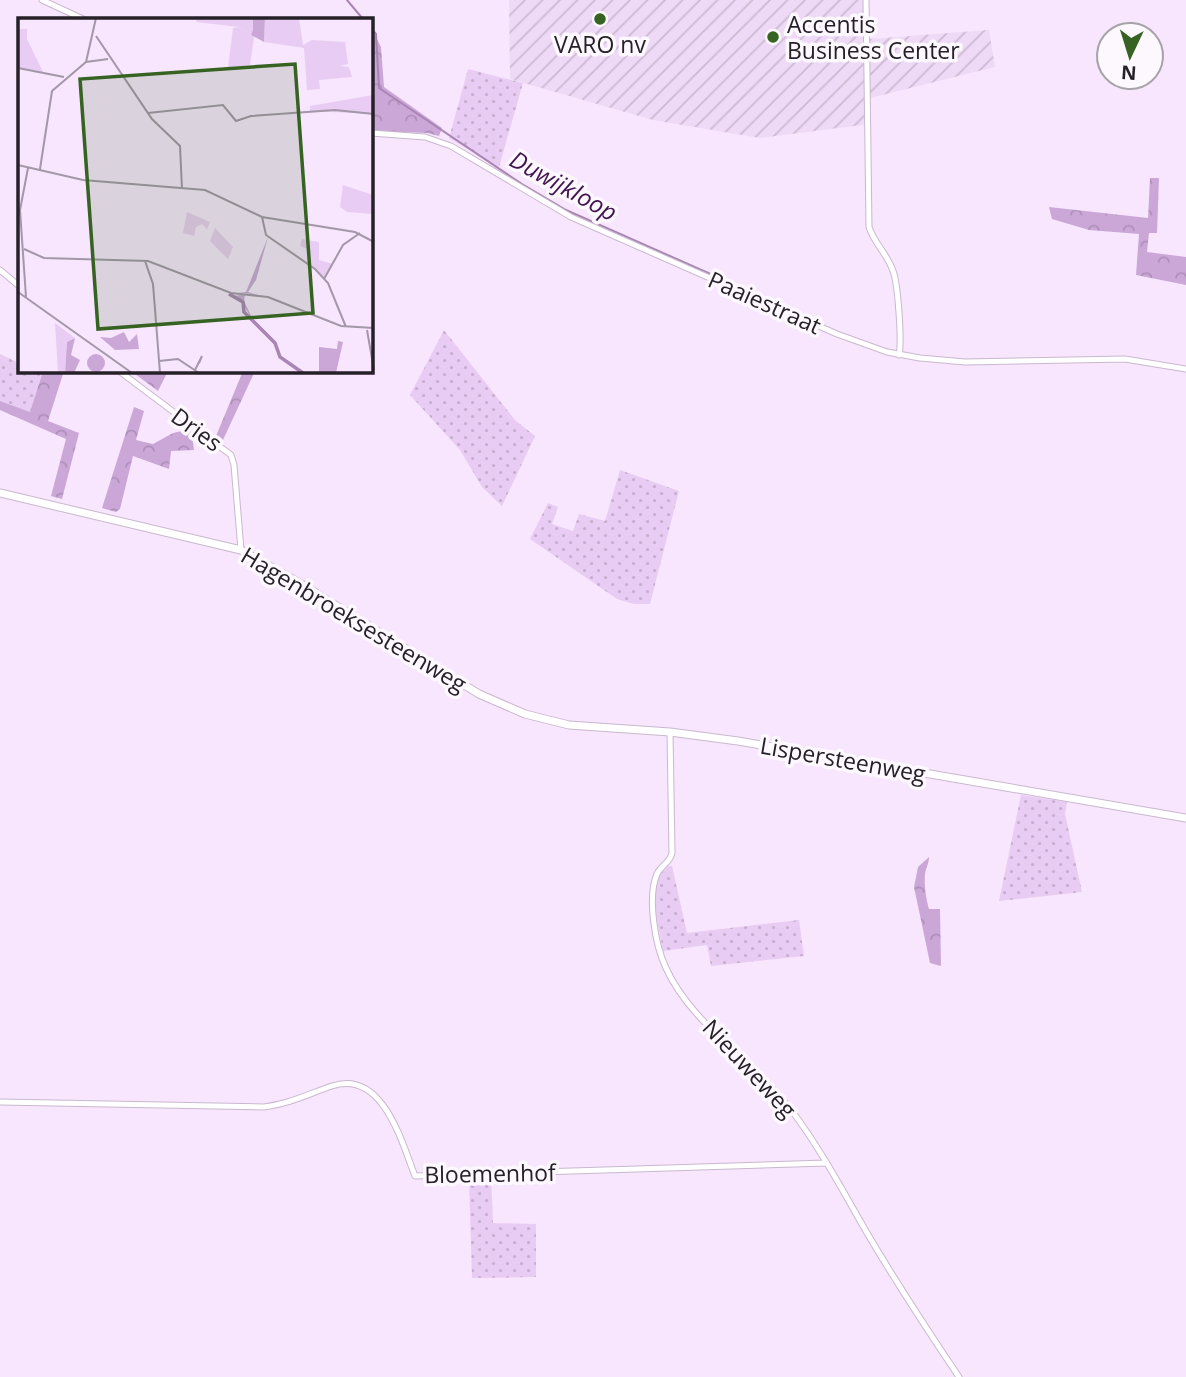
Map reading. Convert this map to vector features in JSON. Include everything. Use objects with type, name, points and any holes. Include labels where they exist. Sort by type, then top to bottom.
[{"type":"street","points":[[42,0],[81,18]]},
{"type":"street","points":[[866,0],[869,227],[893,270],[900,355]]},
{"type":"street","name":"Paaiestraat","points":[[373,134],[418,136],[451,146],[571,217],[853,341],[900,355],[965,362],[1125,359],[1186,369]]},
{"type":"street","points":[[0,270],[18,285]]},
{"type":"street","name":"Dries","points":[[122,373],[231,455],[241,550]]},
{"type":"street","name":"Hagenbroeksesteenweg","points":[[0,493],[241,550],[303,585],[479,694],[501,704]]},
{"type":"street","name":"Lispersteenweg","points":[[501,704],[525,714],[569,725],[670,732],[752,743],[1186,818]]},
{"type":"street","name":"Nieuweweg","points":[[670,732],[672,853],[670,859],[660,868],[653,886],[658,944],[666,968],[685,998],[783,1099],[806,1130],[894,1278],[959,1377]]},
{"type":"street","name":"Bloemenhof","points":[[0,1102],[264,1107],[284,1104],[331,1086],[349,1084],[382,1101],[390,1113],[415,1177],[826,1163]]},
{"type":"shaded area","points":[[509,0],[869,0],[870,39],[989,30],[995,67],[870,98],[871,121],[862,125],[760,138],[653,120],[510,79]]},
{"type":"shaded area","points":[[468,69],[523,83],[499,167],[449,138]]},
{"type":"shaded area","points":[[444,330],[515,420],[535,436],[502,506],[482,487],[460,450],[410,395]]},
{"type":"shaded area","points":[[0,354],[18,363],[18,373],[42,373],[30,413],[0,401]]},
{"type":"shaded area","points":[[620,470],[679,491],[650,604],[634,604],[617,599],[530,539],[548,503],[558,507],[552,524],[573,531],[579,514],[605,521]]},
{"type":"shaded area","points":[[1021,795],[1067,802],[1065,814],[1082,892],[999,901]]},
{"type":"shaded area","points":[[665,866],[672,866],[687,933],[799,920],[804,956],[711,966],[707,945],[663,951],[655,896],[659,875]]},
{"type":"shaded area","points":[[491,1178],[493,1223],[536,1224],[536,1277],[472,1278],[469,1179]]},
{"type":"green space","points":[[373,32],[381,47],[384,87],[442,128],[439,136],[373,131]]},
{"type":"green space","points":[[1150,178],[1159,178],[1157,233],[1149,233],[1147,252],[1186,257],[1186,285],[1136,275],[1139,234],[1089,230],[1052,219],[1049,207],[1148,218]]},
{"type":"green space","points":[[42,373],[63,373],[48,421],[79,433],[62,499],[51,496],[66,439],[0,410],[0,401],[30,412]]},
{"type":"green space","points":[[134,373],[167,373],[158,391]]},
{"type":"green space","points":[[242,373],[254,373],[223,440],[216,436]]},
{"type":"green space","points":[[134,407],[144,411],[136,440],[153,444],[173,433],[191,429],[194,450],[171,451],[169,469],[133,456],[120,509],[116,512],[102,508]]},
{"type":"green space","points":[[929,857],[925,874],[926,892],[929,909],[940,909],[941,966],[930,963],[914,887],[918,867]]},
{"type":"waterway","name":"Duwijkloop","points":[[347,0],[362,18]]},
{"type":"waterway","name":"Duwijkloop","points":[[373,30],[376,34],[379,88],[522,184],[566,210],[801,314]]},
{"type":"place","name":"VARO nv","points":[[600,19]]},
{"type":"place","name":"Accentis Business Center","points":[[773,37]]}]
